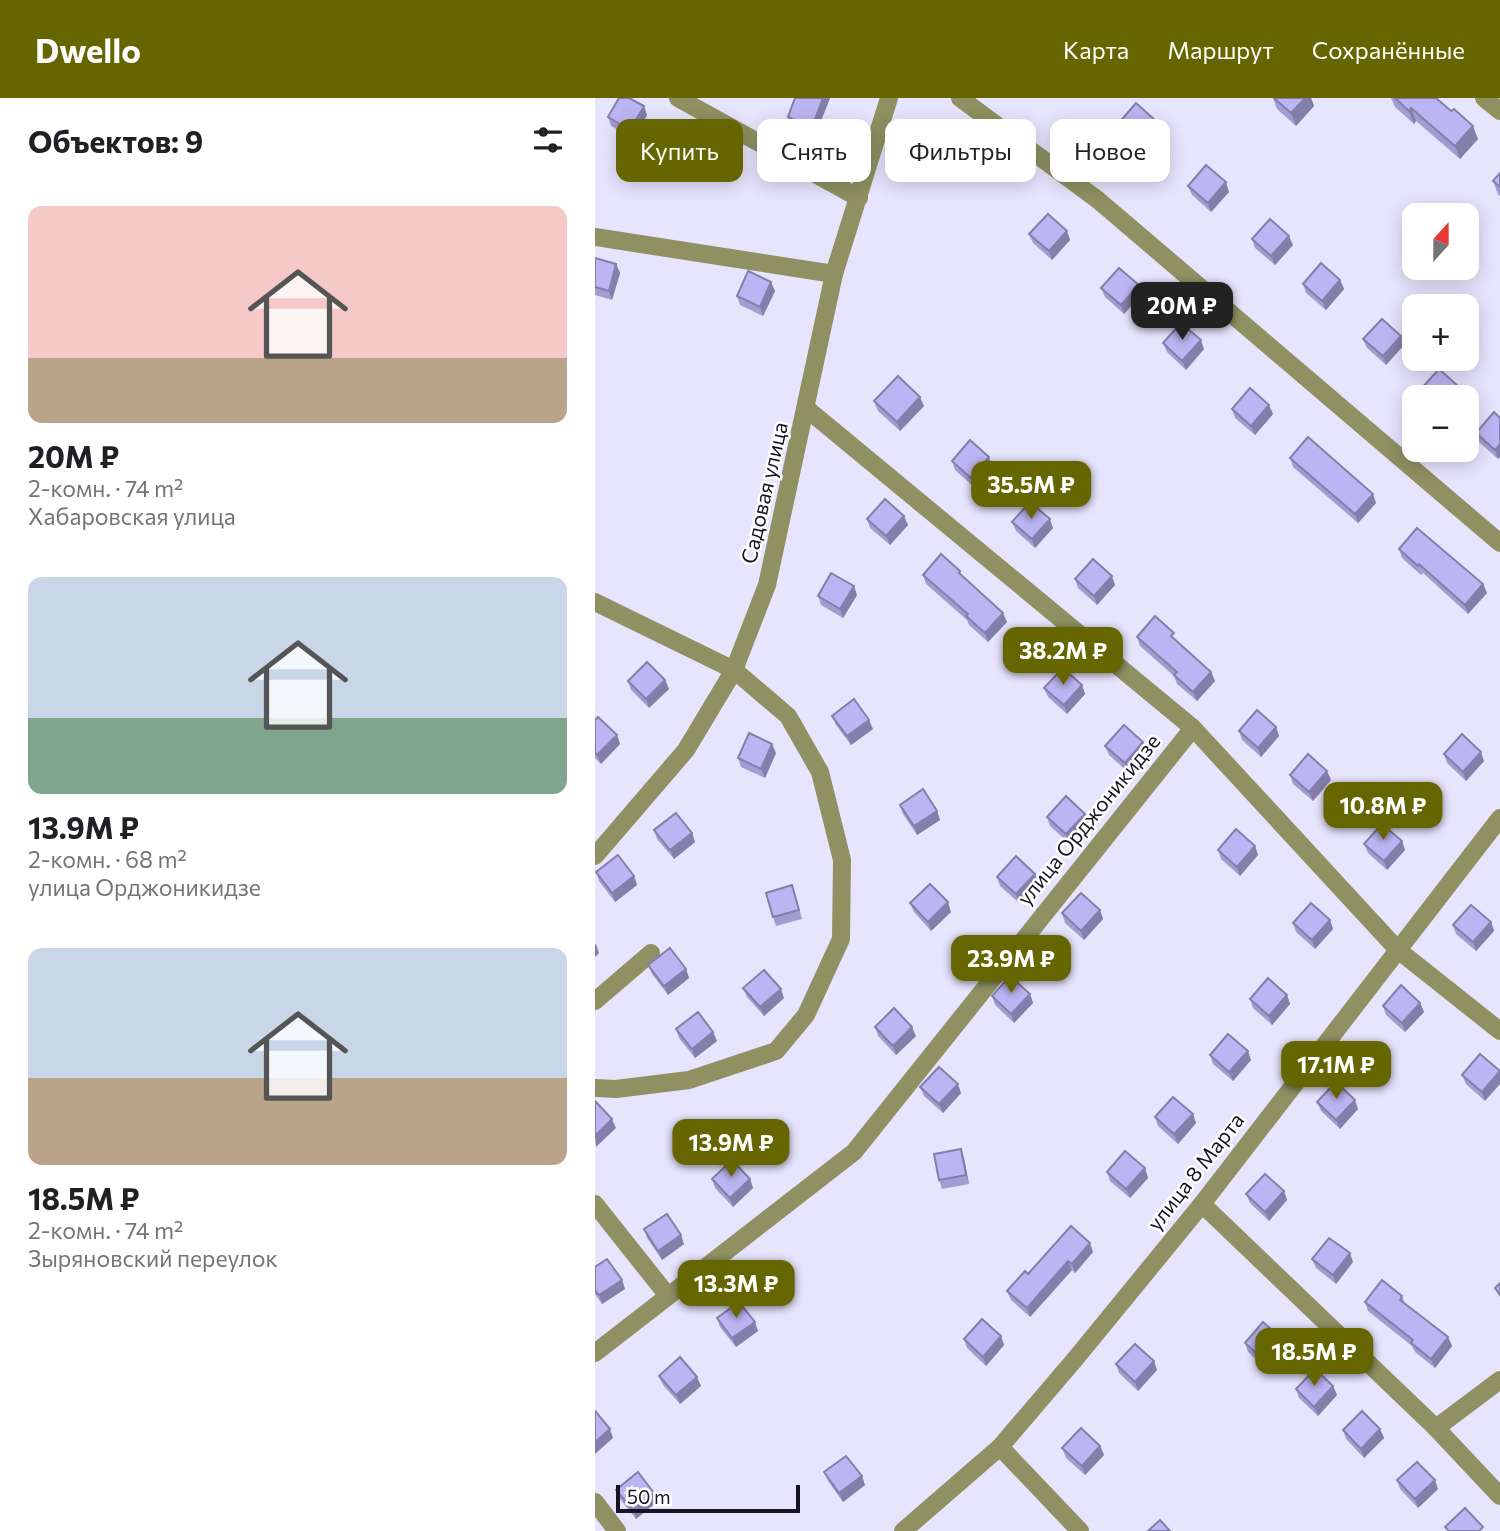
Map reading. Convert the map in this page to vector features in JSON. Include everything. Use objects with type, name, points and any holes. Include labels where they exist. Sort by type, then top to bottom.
[{"type":"street","points":[[678,98],[859,198]]},
{"type":"street","name":"Садовая улица","points":[[595,856],[686,750],[734,670],[767,585],[834,274],[888,98]]},
{"type":"street","points":[[960,98],[1098,200],[1500,543]]},
{"type":"street","points":[[1484,98],[1500,111]]},
{"type":"street","points":[[595,237],[834,274]]},
{"type":"street","points":[[807,409],[1193,728],[1398,950],[1500,1031]]},
{"type":"street","points":[[595,602],[734,670],[788,716],[820,772],[842,860],[841,939],[806,1016],[776,1051],[689,1080],[616,1089],[595,1088]]},
{"type":"street","name":"улица Орджоникидзе","points":[[595,1353],[854,1152],[1193,728]]},
{"type":"street","name":"улица 8 Марта","points":[[903,1531],[1000,1447],[1076,1358],[1202,1203],[1500,818]]},
{"type":"street","points":[[595,1001],[651,953]]},
{"type":"street","points":[[1202,1203],[1436,1428],[1500,1496]]},
{"type":"street","points":[[595,1204],[668,1296]]},
{"type":"street","points":[[1436,1428],[1500,1380]]},
{"type":"street","points":[[1000,1447],[1080,1531]]},
{"type":"street","points":[[595,1502],[617,1531]]},
{"type":"building","points":[[619,98],[629,98],[644,106],[636,119],[616,119],[616,122],[608,117]]},
{"type":"building","points":[[795,98],[823,98],[815,119],[788,117]]},
{"type":"building","points":[[1274,98],[1305,98],[1291,113]]},
{"type":"building","points":[[1395,98],[1436,98],[1473,126],[1455,146],[1411,108],[1409,111]]},
{"type":"building","points":[[1136,103],[1154,119],[1122,119]]},
{"type":"building","points":[[1206,165],[1226,182],[1208,203],[1188,186]]},
{"type":"building","points":[[1500,173],[1500,187],[1493,181]]},
{"type":"building","points":[[1048,214],[1067,231],[1049,251],[1029,234]]},
{"type":"building","points":[[1270,219],[1289,236],[1271,256],[1252,239]]},
{"type":"building","points":[[595,258],[616,264],[609,291],[595,287]]},
{"type":"building","points":[[1321,263],[1340,280],[1322,301],[1303,284]]},
{"type":"building","points":[[1119,268],[1139,285],[1121,305],[1101,288]]},
{"type":"building","points":[[748,271],[771,282],[760,307],[737,296]]},
{"type":"building","points":[[1382,319],[1401,336],[1383,356],[1363,339]]},
{"type":"building","points":[[1181,323],[1201,340],[1182,361],[1163,343]]},
{"type":"building","points":[[1437,371],[1441,371],[1457,385],[1425,385]]},
{"type":"building","points":[[898,376],[920,397],[897,422],[874,401]]},
{"type":"building","points":[[1250,388],[1269,405],[1251,426],[1232,409]]},
{"type":"building","points":[[1494,412],[1500,418],[1500,444],[1495,450],[1479,436],[1479,430]]},
{"type":"building","points":[[1308,437],[1373,494],[1355,514],[1290,458]]},
{"type":"building","points":[[970,440],[989,457],[971,478],[952,461]]},
{"type":"building","points":[[885,499],[904,516],[886,536],[867,519]]},
{"type":"building","points":[[1030,502],[1050,519],[1032,539],[1012,522]]},
{"type":"building","points":[[1417,528],[1483,584],[1465,605],[1399,549]]},
{"type":"building","points":[[941,554],[1003,613],[985,633],[966,616],[968,614],[923,575]]},
{"type":"building","points":[[1093,559],[1112,576],[1094,596],[1075,579]]},
{"type":"building","points":[[831,573],[854,586],[840,609],[818,596]]},
{"type":"building","points":[[1155,616],[1174,633],[1171,636],[1211,672],[1193,692],[1174,675],[1177,672],[1137,637]]},
{"type":"building","points":[[647,662],[665,680],[646,699],[628,681]]},
{"type":"building","points":[[1063,668],[1082,685],[1064,705],[1044,688]]},
{"type":"building","points":[[854,699],[869,720],[847,736],[832,716]]},
{"type":"building","points":[[1257,710],[1276,727],[1258,748],[1239,731]]},
{"type":"building","points":[[598,717],[617,735],[597,755],[595,720]]},
{"type":"building","points":[[1124,725],[1143,742],[1125,763],[1105,746]]},
{"type":"building","points":[[749,733],[772,744],[761,769],[738,758]]},
{"type":"building","points":[[1462,734],[1481,752],[1463,772],[1444,754]]},
{"type":"building","points":[[1308,754],[1327,771],[1309,792],[1290,775]]},
{"type":"building","points":[[923,789],[937,811],[914,826],[900,805]]},
{"type":"building","points":[[1066,796],[1085,814],[1066,834],[1047,817]]},
{"type":"building","points":[[676,813],[692,833],[670,850],[654,830]]},
{"type":"building","points":[[1382,824],[1402,841],[1384,861],[1364,844]]},
{"type":"building","points":[[1236,829],[1255,846],[1237,867],[1218,850]]},
{"type":"building","points":[[618,855],[634,876],[612,893],[596,872]]},
{"type":"building","points":[[1016,856],[1035,874],[1016,894],[997,877]]},
{"type":"building","points":[[930,884],[948,902],[928,922],[910,903]]},
{"type":"building","points":[[792,885],[799,910],[773,917],[766,893]]},
{"type":"building","points":[[1081,893],[1100,910],[1081,931],[1062,913]]},
{"type":"building","points":[[1311,903],[1330,920],[1312,940],[1293,923]]},
{"type":"building","points":[[1471,905],[1491,922],[1473,942],[1453,925]]},
{"type":"building","points":[[670,948],[686,969],[664,986],[648,965]]},
{"type":"building","points":[[764,970],[781,989],[760,1007],[743,988]]},
{"type":"building","points":[[1010,976],[1030,994],[1011,1014],[992,996]]},
{"type":"building","points":[[1268,978],[1287,995],[1269,1016],[1250,999]]},
{"type":"building","points":[[1401,985],[1420,1003],[1402,1023],[1383,1006]]},
{"type":"building","points":[[894,1008],[912,1027],[893,1046],[875,1027]]},
{"type":"building","points":[[698,1012],[713,1032],[692,1049],[676,1029]]},
{"type":"building","points":[[1228,1034],[1248,1051],[1229,1072],[1210,1055]]},
{"type":"building","points":[[1480,1054],[1500,1071],[1482,1092],[1462,1075]]},
{"type":"building","points":[[939,1067],[958,1084],[939,1104],[920,1087]]},
{"type":"building","points":[[1336,1082],[1355,1100],[1336,1120],[1317,1102]]},
{"type":"building","points":[[1173,1097],[1193,1114],[1174,1134],[1155,1117]]},
{"type":"building","points":[[595,1101],[612,1119],[595,1136]]},
{"type":"building","points":[[961,1149],[966,1175],[939,1180],[934,1154]]},
{"type":"building","points":[[1125,1151],[1145,1168],[1126,1189],[1107,1172]]},
{"type":"building","points":[[732,1160],[750,1179],[730,1198],[712,1179]]},
{"type":"building","points":[[1265,1174],[1284,1191],[1265,1212],[1246,1194]]},
{"type":"building","points":[[667,1214],[681,1235],[658,1251],[644,1229]]},
{"type":"building","points":[[1071,1226],[1090,1243],[1072,1264],[1068,1261],[1027,1308],[1007,1291],[1025,1271],[1028,1274]]},
{"type":"building","points":[[1329,1238],[1350,1253],[1333,1275],[1312,1259]]},
{"type":"building","points":[[607,1259],[622,1280],[599,1295],[595,1290],[595,1267]]},
{"type":"building","points":[[1382,1280],[1402,1296],[1400,1300],[1448,1337],[1431,1359],[1411,1343],[1413,1340],[1365,1302]]},
{"type":"building","points":[[739,1302],[755,1322],[732,1338],[717,1318]]},
{"type":"building","points":[[982,1319],[1001,1336],[983,1357],[964,1339]]},
{"type":"building","points":[[1263,1322],[1282,1339],[1264,1360],[1245,1343]]},
{"type":"building","points":[[1135,1344],[1154,1361],[1135,1382],[1116,1364]]},
{"type":"building","points":[[680,1357],[697,1377],[676,1395],[659,1376]]},
{"type":"building","points":[[1315,1369],[1333,1386],[1314,1407],[1296,1389]]},
{"type":"building","points":[[595,1411],[610,1429],[595,1442]]},
{"type":"building","points":[[1362,1411],[1380,1429],[1361,1449],[1343,1430]]},
{"type":"building","points":[[1081,1428],[1100,1446],[1082,1466],[1062,1448]]},
{"type":"building","points":[[846,1456],[862,1476],[839,1493],[824,1472]]},
{"type":"building","points":[[1417,1462],[1435,1480],[1415,1499],[1397,1480]]},
{"type":"building","points":[[638,1472],[654,1493],[633,1510],[616,1490]]},
{"type":"building","points":[[1465,1508],[1483,1527],[1479,1531],[1449,1531],[1445,1527]]},
{"type":"building","points":[[1160,1520],[1170,1531],[1148,1531]]}]
